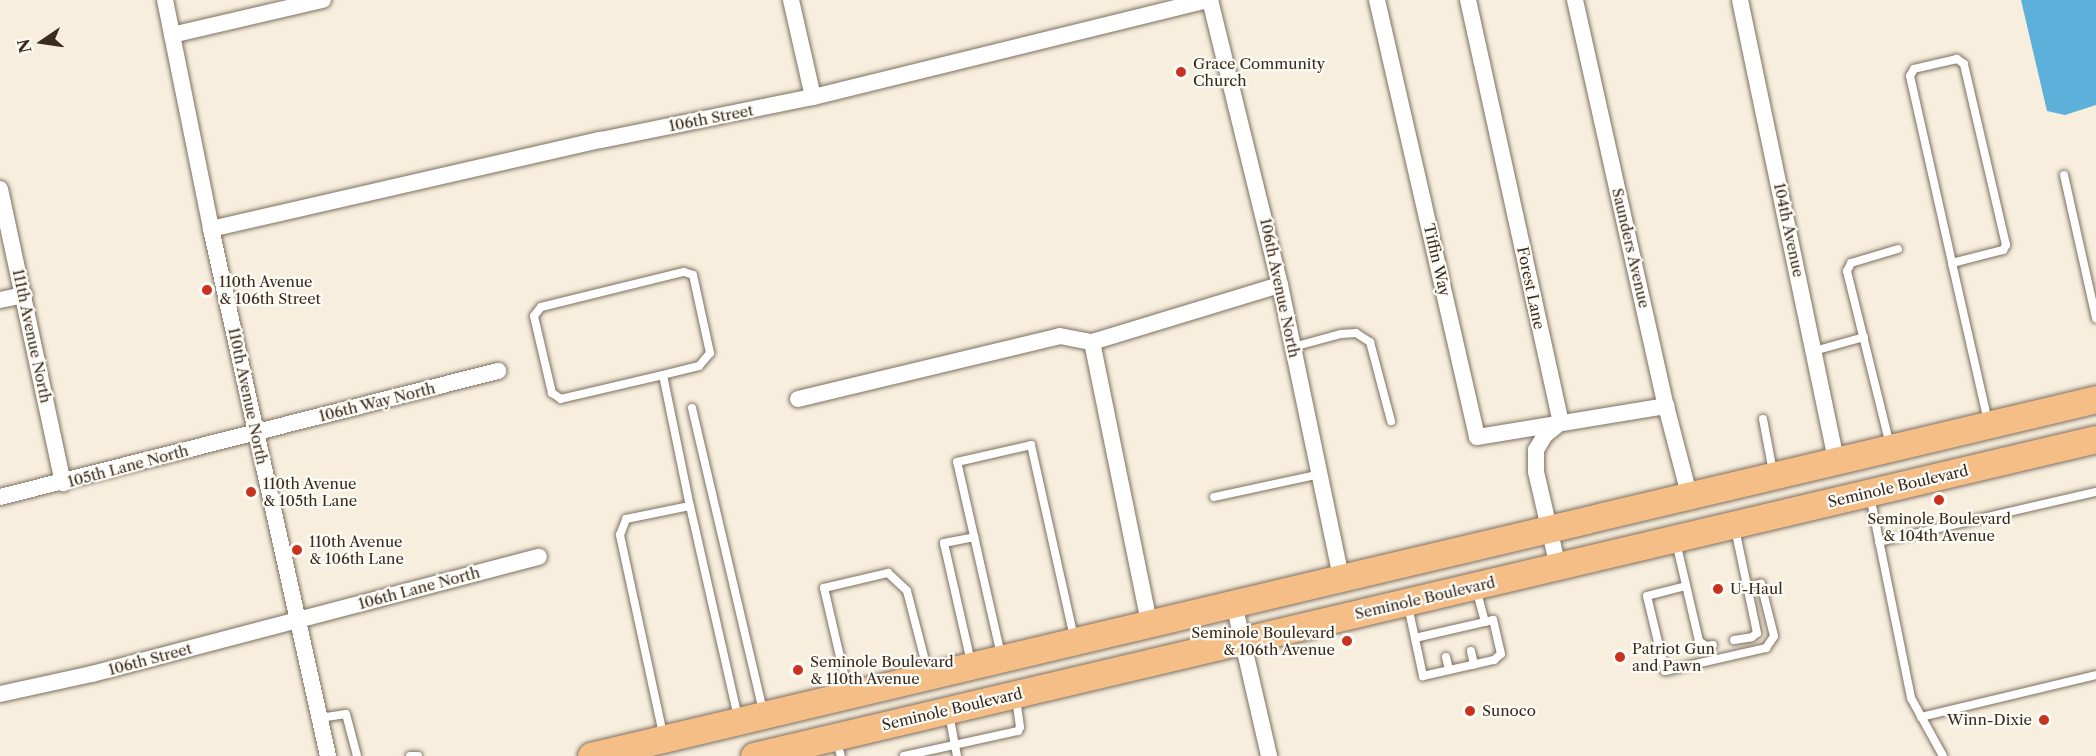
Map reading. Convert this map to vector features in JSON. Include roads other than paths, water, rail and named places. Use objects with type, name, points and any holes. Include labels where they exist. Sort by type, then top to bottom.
[{"type":"main road","points":[[591,756],[2096,399]]},
{"type":"main road","points":[[1869,493],[1885,473],[1896,465],[1972,438],[1989,424]]},
{"type":"main road","name":"Seminole Boulevard","points":[[772,754],[838,746],[948,710],[2096,439]]},
{"type":"main road","points":[[1734,525],[1739,508],[1750,500],[1809,486],[1836,460]]},
{"type":"street","name":"110th Avenue North","points":[[165,0],[211,229],[328,756]]},
{"type":"street","points":[[172,35],[323,0]]},
{"type":"street","points":[[791,0],[813,97]]},
{"type":"street","name":"106th Street","points":[[211,229],[602,140],[813,97],[1210,0]]},
{"type":"street","name":"106th Avenue North","points":[[1210,0],[1280,285],[1341,578]]},
{"type":"street","name":"Tiffin Way","points":[[1377,0],[1477,436],[1561,422]]},
{"type":"street","name":"Forest Lane","points":[[1467,0],[1561,422]]},
{"type":"street","name":"Saunders Avenue","points":[[1575,0],[1666,406],[1689,494]]},
{"type":"street","name":"104th Avenue","points":[[1740,0],[1836,460]]},
{"type":"street","name":"111th Avenue North","points":[[0,189],[63,483]]},
{"type":"street","points":[[798,399],[1059,336],[1092,342],[1280,285]]},
{"type":"street","points":[[0,300],[24,295]]},
{"type":"street","points":[[1092,342],[1149,622]]},
{"type":"street","name":"106th Way North","points":[[255,433],[498,372]]},
{"type":"street","points":[[1558,567],[1536,472],[1536,450],[1545,435],[1561,422],[1666,406]]},
{"type":"street","name":"105th Lane North","points":[[0,497],[255,433]]},
{"type":"street","name":"106th Lane North","points":[[298,620],[539,557]]},
{"type":"street","points":[[1234,604],[1269,756]]},
{"type":"street","name":"106th Street","points":[[0,694],[92,674],[298,620]]},
{"type":"lane","points":[[1952,263],[2003,250],[2006,245],[1964,64],[1957,59],[1914,69],[1910,76],[1952,263],[1989,424]]},
{"type":"lane","points":[[2064,176],[2096,318]]},
{"type":"lane","points":[[1890,448],[1847,271],[1849,266],[1898,249]]},
{"type":"lane","points":[[684,272],[693,275],[710,353],[699,366],[663,375],[561,399],[552,393],[534,316],[541,307],[684,272]]},
{"type":"lane","points":[[1293,347],[1341,334],[1356,333],[1370,342],[1391,421]]},
{"type":"lane","points":[[1814,351],[1864,337]]},
{"type":"lane","points":[[663,375],[721,646],[751,718]]},
{"type":"lane","points":[[692,408],[751,718]]},
{"type":"lane","points":[[1763,419],[1774,475]]},
{"type":"lane","points":[[1002,658],[957,462],[1031,446],[1075,640]]},
{"type":"lane","points":[[1214,497],[1320,474]]},
{"type":"lane","points":[[1880,542],[2096,492]]},
{"type":"lane","points":[[1869,493],[1911,698],[1943,756]]},
{"type":"lane","points":[[664,739],[620,535],[626,519],[690,506]]},
{"type":"lane","points":[[1734,525],[1757,633],[1752,637],[1734,640]]},
{"type":"lane","points":[[971,665],[944,543],[974,537]]},
{"type":"lane","points":[[1676,539],[1699,641],[1706,646],[1713,645]]},
{"type":"lane","points":[[848,694],[824,588],[888,573],[906,591],[929,675]]},
{"type":"lane","points":[[1686,586],[1647,596],[1665,671],[1766,648],[1774,636],[1761,584],[1748,587]]},
{"type":"lane","points":[[1476,586],[1485,622]]},
{"type":"lane","points":[[1407,602],[1423,676],[1494,660],[1502,654],[1493,620],[1466,630],[1415,638]]},
{"type":"lane","points":[[1471,651],[1474,665]]},
{"type":"lane","points":[[1446,657],[1449,670]]},
{"type":"lane","points":[[1921,717],[2096,675]]},
{"type":"lane","points":[[904,756],[1018,731],[1020,728],[1015,695]]},
{"type":"lane","points":[[948,710],[957,756]]},
{"type":"lane","points":[[320,718],[346,714],[357,756]]},
{"type":"lane","points":[[410,756],[418,756]]},
{"type":"water","points":[[2021,0],[2096,0],[2096,105],[2065,115],[2047,111]]},
{"type":"place","name":"Grace Community Church","points":[[1181,72]]},
{"type":"place","name":"110th Avenue & 106th Street","points":[[207,290]]},
{"type":"place","name":"110th Avenue & 105th Lane","points":[[251,492]]},
{"type":"place","name":"Seminole Boulevard & 104th Avenue","points":[[1939,500]]},
{"type":"place","name":"110th Avenue & 106th Lane","points":[[297,550]]},
{"type":"place","name":"U-Haul","points":[[1718,589]]},
{"type":"place","name":"Seminole Boulevard & 106th Avenue","points":[[1347,641]]},
{"type":"place","name":"Patriot Gun and Pawn","points":[[1620,657]]},
{"type":"place","name":"Seminole Boulevard & 110th Avenue","points":[[798,670]]},
{"type":"place","name":"Sunoco","points":[[1470,711]]},
{"type":"place","name":"Winn-Dixie","points":[[2044,720]]}]
